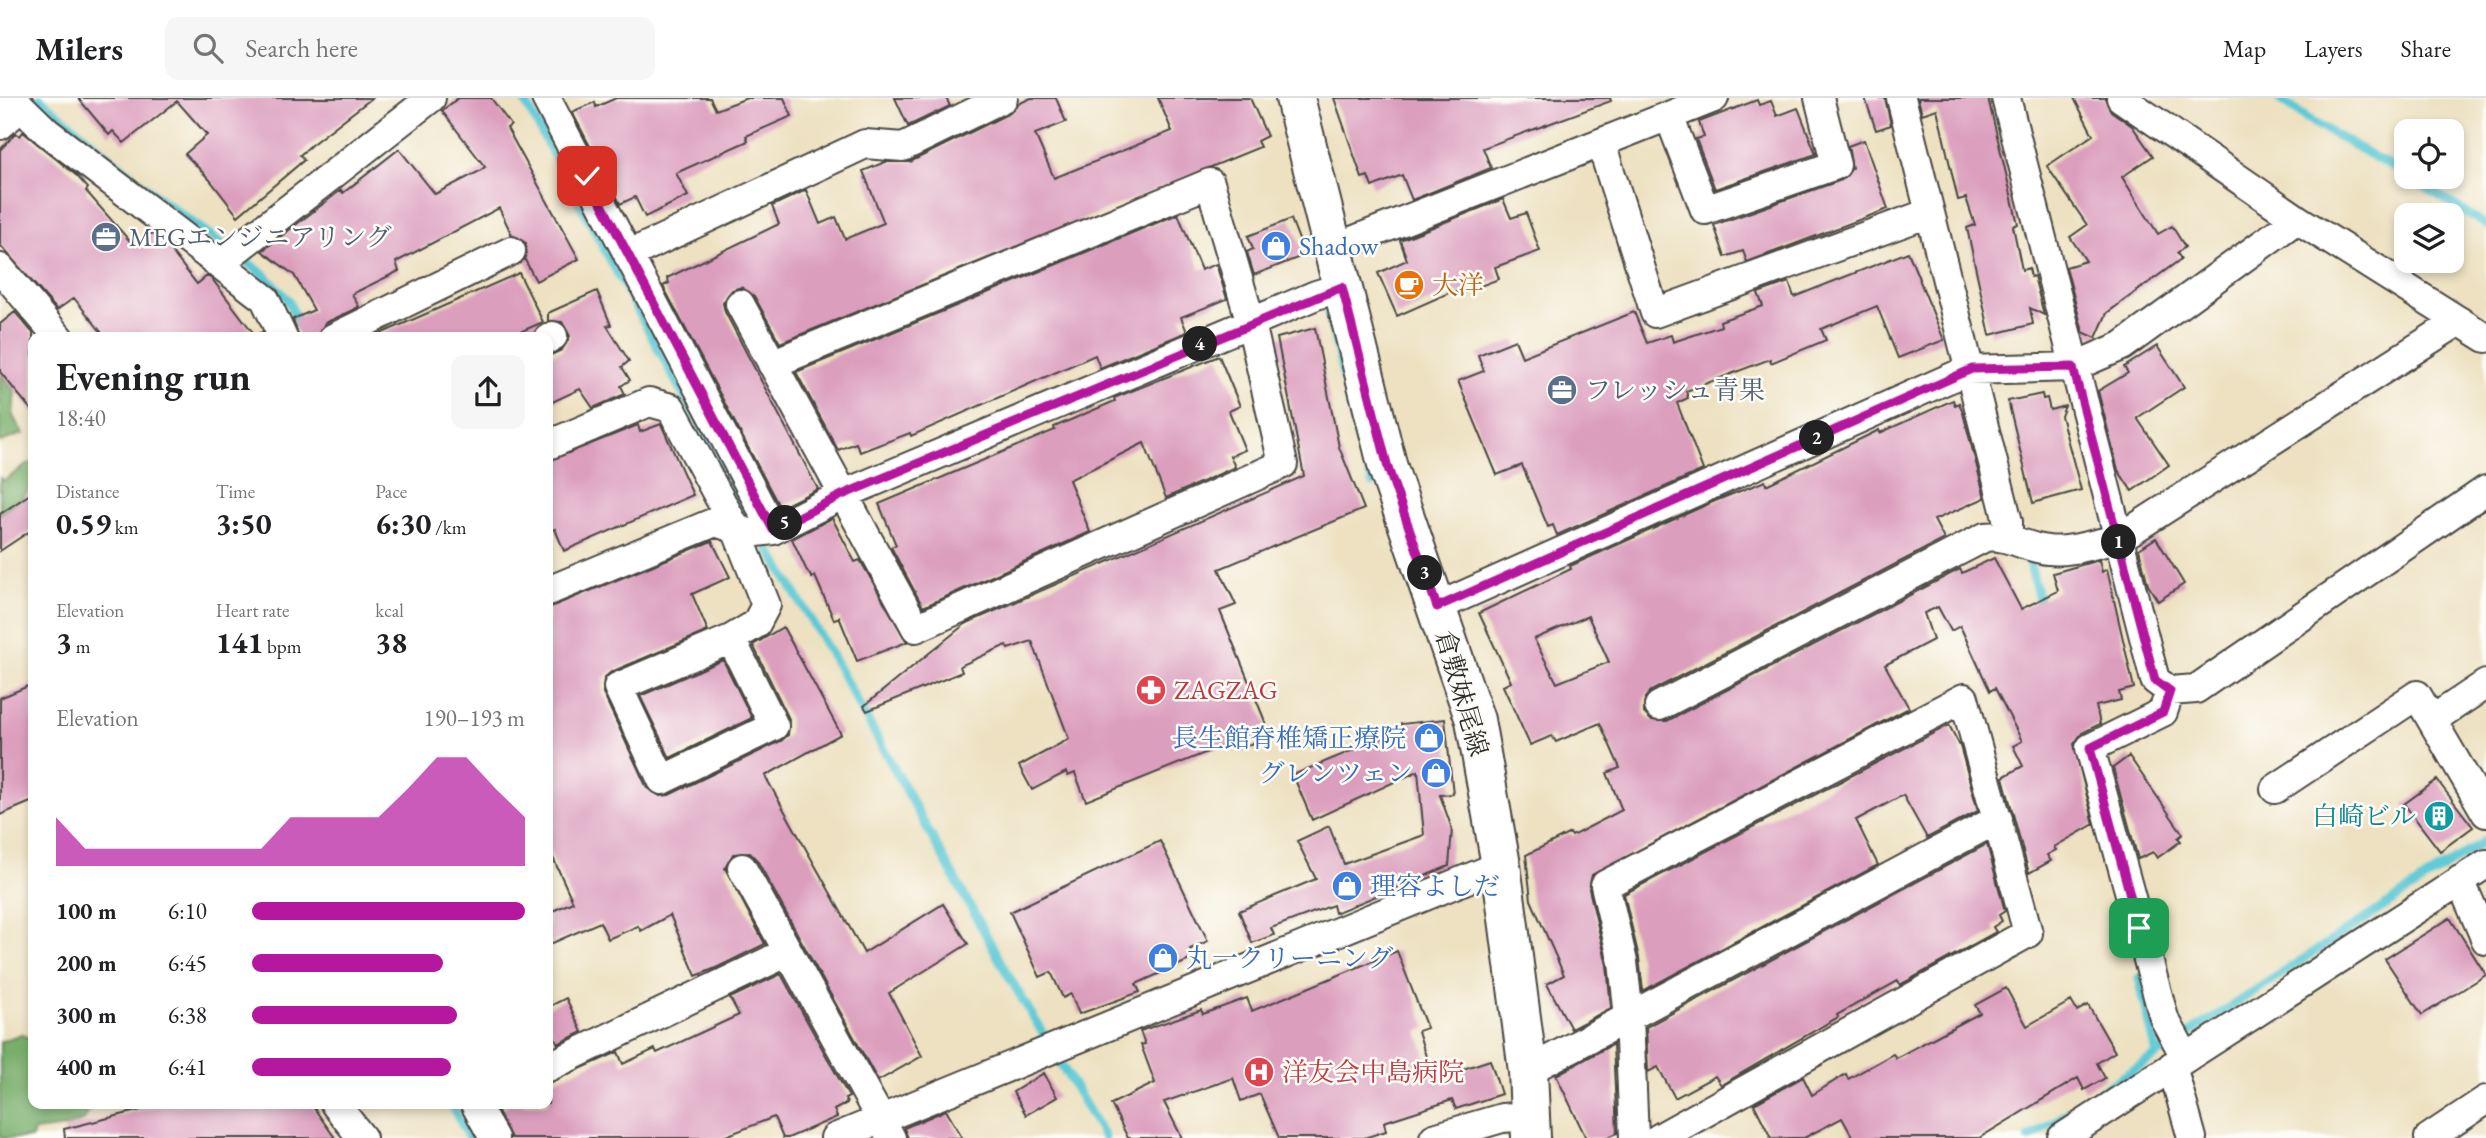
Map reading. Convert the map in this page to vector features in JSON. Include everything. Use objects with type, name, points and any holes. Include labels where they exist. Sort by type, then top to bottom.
[{"type":"main road","name":"倉敷妹尾線","points":[[1295,98],[1332,249],[1330,291],[1475,720],[1501,865],[1528,1071],[1522,1122]]},
{"type":"street","points":[[228,255],[431,98]]},
{"type":"street","points":[[546,98],[628,255],[756,530],[766,605],[756,624],[731,639],[618,687],[662,780],[774,726],[731,639]]},
{"type":"street","points":[[554,98],[559,101],[567,98]]},
{"type":"street","points":[[628,255],[865,144],[902,147],[1003,98]]},
{"type":"street","points":[[1332,249],[1714,98]]},
{"type":"street","points":[[1670,116],[1705,210],[1836,165],[1819,98]]},
{"type":"street","points":[[1901,98],[1929,213],[1976,369],[2008,522],[2018,540]]},
{"type":"street","points":[[2006,98],[2155,680],[2170,691],[2196,690],[2486,490]]},
{"type":"street","points":[[2121,98],[2297,219],[2486,338]]},
{"type":"street","points":[[11,110],[228,255],[265,299],[280,332]]},
{"type":"street","points":[[1601,143],[1655,313],[1929,213]]},
{"type":"street","points":[[740,304],[772,364],[842,495],[916,628],[1283,464],[1251,323],[1210,183],[772,364]]},
{"type":"street","points":[[1437,607],[1976,369],[2073,367],[2122,346],[2297,219]]},
{"type":"street","points":[[345,332],[510,251]]},
{"type":"street","points":[[0,268],[54,332]]},
{"type":"street","points":[[553,589],[715,522],[756,530],[1330,291]]},
{"type":"street","points":[[1659,706],[1985,537],[2018,540],[2044,550],[2056,551],[2118,539],[2459,321]]},
{"type":"street","points":[[553,443],[649,402],[671,408],[756,530]]},
{"type":"street","points":[[2432,720],[2486,684]]},
{"type":"street","points":[[2170,691],[2163,712],[2090,748],[2164,1018],[2178,1052],[2192,1138]]},
{"type":"street","points":[[2275,789],[2417,695],[2486,813]]},
{"type":"street","points":[[1634,1138],[1629,1017],[1623,962],[1605,885],[1964,698],[2028,933],[1659,1138]]},
{"type":"street","points":[[1528,1071],[1998,819]]},
{"type":"street","points":[[2062,1138],[2178,1052],[2486,864]]},
{"type":"street","points":[[835,1138],[886,1129],[1038,1052],[1501,865]]},
{"type":"street","points":[[742,868],[886,1129]]},
{"type":"street","points":[[2460,880],[2486,940]]},
{"type":"street","points":[[553,1065],[788,952]]},
{"type":"street","points":[[2430,1138],[2486,1100]]},
{"type":"street","points":[[339,1109],[362,1138]]},
{"type":"street","points":[[478,1109],[494,1138]]},
{"type":"street","points":[[1434,1138],[1522,1122]]},
{"type":"green space","points":[[0,374],[15,390],[13,416],[23,434],[0,442]]},
{"type":"green space","points":[[28,464],[28,490],[21,499],[0,514],[0,478],[3,481]]},
{"type":"green space","points":[[21,1034],[28,1038],[28,1109],[90,1109],[84,1120],[66,1127],[34,1131],[32,1138],[0,1138],[0,1042]]},
{"type":"building","points":[[78,98],[372,98],[311,145],[300,155],[304,160],[238,216],[210,180],[185,154],[207,135],[177,101],[124,143],[113,131],[109,135]]},
{"type":"building","points":[[458,98],[491,98],[511,125],[507,128],[579,259],[536,281],[525,260],[526,243],[512,235],[499,208],[396,262],[399,271],[352,294],[359,307],[325,323],[320,332],[297,332],[293,319],[314,310],[294,275],[262,251],[399,149],[435,194],[485,167],[442,111]]},
{"type":"building","points":[[616,98],[710,98],[716,110],[747,98],[784,98],[792,116],[746,136],[748,141],[676,173],[688,196],[645,217],[635,197],[620,204],[596,151],[593,152],[572,112],[595,102],[596,107]]},
{"type":"building","points":[[895,98],[946,98],[950,106],[908,126]]},
{"type":"building","points":[[1031,98],[1056,98],[1066,122],[1035,134],[1054,178],[1172,131],[1158,98],[1250,98],[1267,136],[1257,141],[1260,147],[780,343],[754,296],[741,287],[732,290],[723,303],[725,312],[818,489],[780,508],[663,286],[669,283],[667,278],[779,224],[772,206],[806,190],[820,224],[836,217],[845,239],[884,223],[863,171],[885,162],[910,162],[1010,113],[1018,104]]},
{"type":"building","points":[[1334,98],[1610,98],[1611,101],[1483,148],[1491,168],[1412,200],[1402,175],[1372,187],[1368,176],[1362,178]]},
{"type":"building","points":[[1865,98],[1885,98],[1891,125],[1876,130]]},
{"type":"building","points":[[1918,98],[1988,98],[2018,224],[2013,226],[2022,270],[2029,268],[2031,277],[2034,276],[2044,315],[2030,308],[2033,324],[1990,335],[1967,228],[1975,225],[1966,198],[1958,200],[1937,109],[1922,114]]},
{"type":"building","points":[[2074,98],[2105,98],[2111,111],[2132,126],[2153,156],[2122,177],[2158,234],[2172,226],[2185,247],[2177,253],[2181,259],[2107,313],[2096,338],[2083,332],[2066,267],[2086,261],[2070,237],[2087,225],[2047,166],[2093,135]]},
{"type":"building","points":[[1757,100],[1759,105],[1771,101],[1777,116],[1798,108],[1816,154],[1715,189],[1696,139],[1704,137],[1699,122]]},
{"type":"building","points":[[23,132],[77,176],[88,188],[86,191],[134,246],[151,233],[164,242],[197,284],[207,276],[212,279],[253,332],[101,332],[74,298],[57,310],[0,245],[0,150],[16,133],[20,136]]},
{"type":"building","points":[[1864,140],[1888,209],[1747,262],[1743,251],[1725,257],[1714,225],[1842,180],[1852,168],[1848,146]]},
{"type":"building","points":[[1503,199],[1511,218],[1526,213],[1540,251],[1495,267],[1499,279],[1459,294],[1453,291],[1397,316],[1378,273],[1407,260],[1400,240]]},
{"type":"building","points":[[1178,214],[1201,270],[1216,264],[1227,299],[1181,317],[1187,332],[1100,368],[1095,355],[911,436],[910,433],[860,452],[856,443],[838,450],[796,372]]},
{"type":"building","points":[[1291,219],[1305,255],[1254,275],[1247,252],[1253,249],[1248,236]]},
{"type":"building","points":[[1908,252],[1944,340],[1898,358],[1877,306],[1821,329],[1826,340],[1771,363],[1770,359],[1686,391],[1688,398],[1677,403],[1703,470],[1557,535],[1553,525],[1548,527],[1522,465],[1497,475],[1458,381],[1484,371],[1478,355],[1515,340],[1522,357],[1634,312],[1647,343],[1671,335],[1673,342],[1721,326],[1720,321],[1763,306],[1758,293],[1789,282],[1794,297]]},
{"type":"building","points":[[519,273],[543,322],[520,332],[385,332]]},
{"type":"building","points":[[597,291],[611,325],[607,326],[629,361],[622,367],[630,380],[621,386],[625,394],[593,408],[580,389],[553,402],[553,354],[562,350],[570,336],[562,322],[548,321],[548,313]]},
{"type":"building","points":[[15,312],[32,332],[28,332],[28,406],[0,372],[0,324]]},
{"type":"building","points":[[1315,328],[1339,447],[1364,509],[1219,569],[1236,605],[1220,611],[1271,736],[1235,750],[1232,742],[1086,801],[1075,773],[1068,776],[1066,772],[1032,790],[1019,766],[1069,739],[1032,641],[1008,649],[1006,645],[960,666],[962,672],[867,711],[864,706],[965,624],[1304,476],[1277,338]]},
{"type":"building","points":[[2157,346],[2184,387],[2137,418],[2169,465],[2132,491],[2118,470],[2098,391],[2128,373],[2124,367]]},
{"type":"building","points":[[1219,356],[1240,406],[1229,411],[1245,450],[1230,456],[1235,467],[1166,498],[1144,443],[1069,480],[1090,532],[923,607],[891,547],[896,545],[879,504],[1055,430],[1054,427],[1115,401],[1114,398]]},
{"type":"building","points":[[2042,394],[2043,399],[2047,398],[2050,410],[2065,406],[2061,416],[2081,490],[2033,503],[2008,401]]},
{"type":"building","points":[[1953,400],[1955,405],[1959,403],[1985,498],[1934,520],[1944,539],[1651,691],[1645,698],[1644,713],[1651,720],[1667,721],[1960,569],[1962,573],[1994,558],[2021,609],[2058,591],[2053,573],[2099,560],[2102,572],[2107,569],[2134,688],[2119,692],[2121,700],[2096,706],[2100,724],[2082,733],[2074,744],[2094,824],[2054,847],[2056,850],[2047,855],[2051,861],[2029,873],[2003,777],[2023,766],[2013,746],[2022,741],[1995,688],[1990,691],[1960,626],[1951,631],[1938,607],[1924,613],[1933,640],[1885,665],[1909,708],[1592,875],[1589,889],[1607,965],[1611,1008],[1571,1029],[1547,984],[1564,975],[1531,900],[1526,855],[1570,833],[1572,836],[1622,810],[1607,773],[1620,768],[1600,723],[1556,742],[1552,736],[1530,745],[1503,686],[1511,682],[1479,613],[1571,569],[1570,566],[1715,501],[1765,481],[1766,485],[1879,430],[1880,433]],"holes":[[[1588,616],[1609,662],[1557,683],[1534,639]]]},
{"type":"building","points":[[661,424],[693,495],[564,551],[553,530],[553,459],[638,425],[640,432]]},
{"type":"building","points":[[28,495],[28,532],[0,551],[0,514]]},
{"type":"building","points":[[832,518],[855,562],[860,560],[907,642],[857,661],[839,617],[834,620],[815,576],[812,578],[806,569],[792,539]]},
{"type":"building","points":[[2156,538],[2184,584],[2158,601],[2148,585],[2139,549]]},
{"type":"building","points":[[712,541],[730,577],[692,594],[708,631],[611,672],[604,678],[603,693],[647,788],[660,796],[669,795],[781,741],[788,735],[789,719],[753,645],[783,627],[841,734],[765,776],[864,953],[943,904],[968,944],[889,993],[922,1056],[878,1081],[757,860],[750,853],[733,854],[725,868],[765,944],[716,968],[696,976],[670,915],[641,931],[638,926],[608,939],[600,922],[553,943],[553,911],[573,902],[553,858],[553,606]]},
{"type":"building","points":[[723,660],[752,718],[670,758],[640,696]]},
{"type":"building","points":[[28,686],[28,803],[0,815],[0,698]]},
{"type":"building","points":[[1445,719],[1453,794],[1440,795],[1452,829],[1449,866],[1335,913],[1333,905],[1271,928],[1274,935],[1252,943],[1239,911],[1316,879],[1297,841],[1329,826],[1344,864],[1424,835],[1418,771],[1312,820],[1293,775],[1402,730],[1401,724]]},
{"type":"building","points":[[1949,725],[1960,746],[1978,811],[1927,838],[1903,795],[1856,820],[1878,865],[1643,991],[1639,958],[1624,894]]},
{"type":"building","points":[[2129,756],[2183,834],[2178,838],[2181,841],[2157,858],[2153,852],[2138,859],[2113,768]]},
{"type":"building","name":"白崎ビル","points":[[2437,780],[2473,827],[2440,851],[2404,804]]},
{"type":"building","points":[[1160,841],[1208,941],[1190,949],[1194,958],[1136,984],[1140,992],[1079,1014],[1071,994],[1063,998],[1051,972],[1040,977],[1010,912]]},
{"type":"building","points":[[1987,844],[2005,911],[1999,915],[2002,921],[1993,927],[1996,932],[1900,985],[1898,981],[1721,1085],[1715,1076],[1675,1098],[1658,1067],[1648,1072],[1646,1027]]},
{"type":"building","points":[[2450,918],[2486,975],[2422,1015],[2385,959]]},
{"type":"building","points":[[1397,951],[1427,1028],[1418,1031],[1433,1079],[1490,1060],[1501,1094],[1456,1109],[1452,1100],[1384,1122],[1386,1131],[1364,1138],[1279,1138],[1260,1094],[1241,1101],[1233,1078],[1164,1102],[1182,1138],[1128,1138],[1111,1104],[1155,1083],[1141,1045],[1145,1044],[1140,1031],[1201,1010],[1203,1014],[1247,998],[1252,1011]]},
{"type":"building","points":[[781,974],[849,1097],[845,1099],[847,1103],[834,1110],[837,1117],[788,1138],[783,1138],[774,1117],[721,1138],[511,1138],[497,1110],[553,1109],[553,1081],[618,1052],[623,1064],[655,1049],[657,1053],[739,1015],[730,998]]},
{"type":"building","points":[[2006,988],[2027,1026],[2071,1001],[2077,1011],[2088,1005],[2115,1052],[2097,1063],[2105,1078],[2084,1090],[2078,1078],[1979,1138],[1853,1138],[1842,1118],[1804,1138],[1771,1138],[1754,1104],[1803,1077],[1812,1095],[1846,1074],[1848,1079],[1893,1054],[1896,1058],[1980,1013],[1975,1005]]},
{"type":"building","points":[[566,998],[582,1032],[558,1044],[553,1033],[553,1004]]},
{"type":"building","points":[[1613,1044],[1617,1133],[1606,1138],[1586,1138],[1556,1075]]},
{"type":"building","points":[[1044,1073],[1057,1097],[1026,1115],[1013,1092]]},
{"type":"building","points":[[145,1109],[315,1109],[335,1138],[65,1138],[64,1129]]},
{"type":"building","points":[[946,1110],[962,1138],[908,1138],[904,1128]]},
{"type":"waterway","points":[[39,98],[160,199],[266,276],[288,300],[300,328]]},
{"type":"waterway","points":[[523,98],[739,498],[832,656],[1007,973],[1105,1138]]},
{"type":"waterway","points":[[2278,98],[2314,123],[2394,168]]},
{"type":"waterway","points":[[2428,189],[2486,225]]},
{"type":"waterway","points":[[1325,297],[1360,447],[1373,483]]},
{"type":"waterway","points":[[2027,551],[2041,609]]},
{"type":"waterway","points":[[2029,1138],[2486,840]]},
{"type":"waterway","points":[[2139,978],[2157,1054]]},
{"type":"waterway","points":[[454,1109],[469,1138]]},
{"type":"place","name":"MEGエンジニアリング","points":[[106,237]]},
{"type":"place","name":"Shadow","points":[[1276,246]]},
{"type":"place","name":"大洋","points":[[1409,285]]},
{"type":"place","name":"フレッシュ青果","points":[[1562,390]]},
{"type":"place","name":"ZAGZAG","points":[[1151,690]]},
{"type":"place","name":"長生館脊椎矯正療院","points":[[1429,738]]},
{"type":"place","name":"グレンツェン","points":[[1436,773]]},
{"type":"place","name":"白崎ビル","points":[[2439,816]]},
{"type":"place","name":"理容よしだ","points":[[1347,886]]},
{"type":"place","name":"丸一クリーニング","points":[[1163,958]]},
{"type":"place","name":"洋友会中島病院","points":[[1259,1072]]},
{"type":"route","points":[[587,176],[773,530],[842,495],[1316,295],[1342,287],[1388,468],[1437,607],[1972,369],[2073,367],[2155,680],[2170,691],[2163,712],[2090,748],[2139,928]]}]
